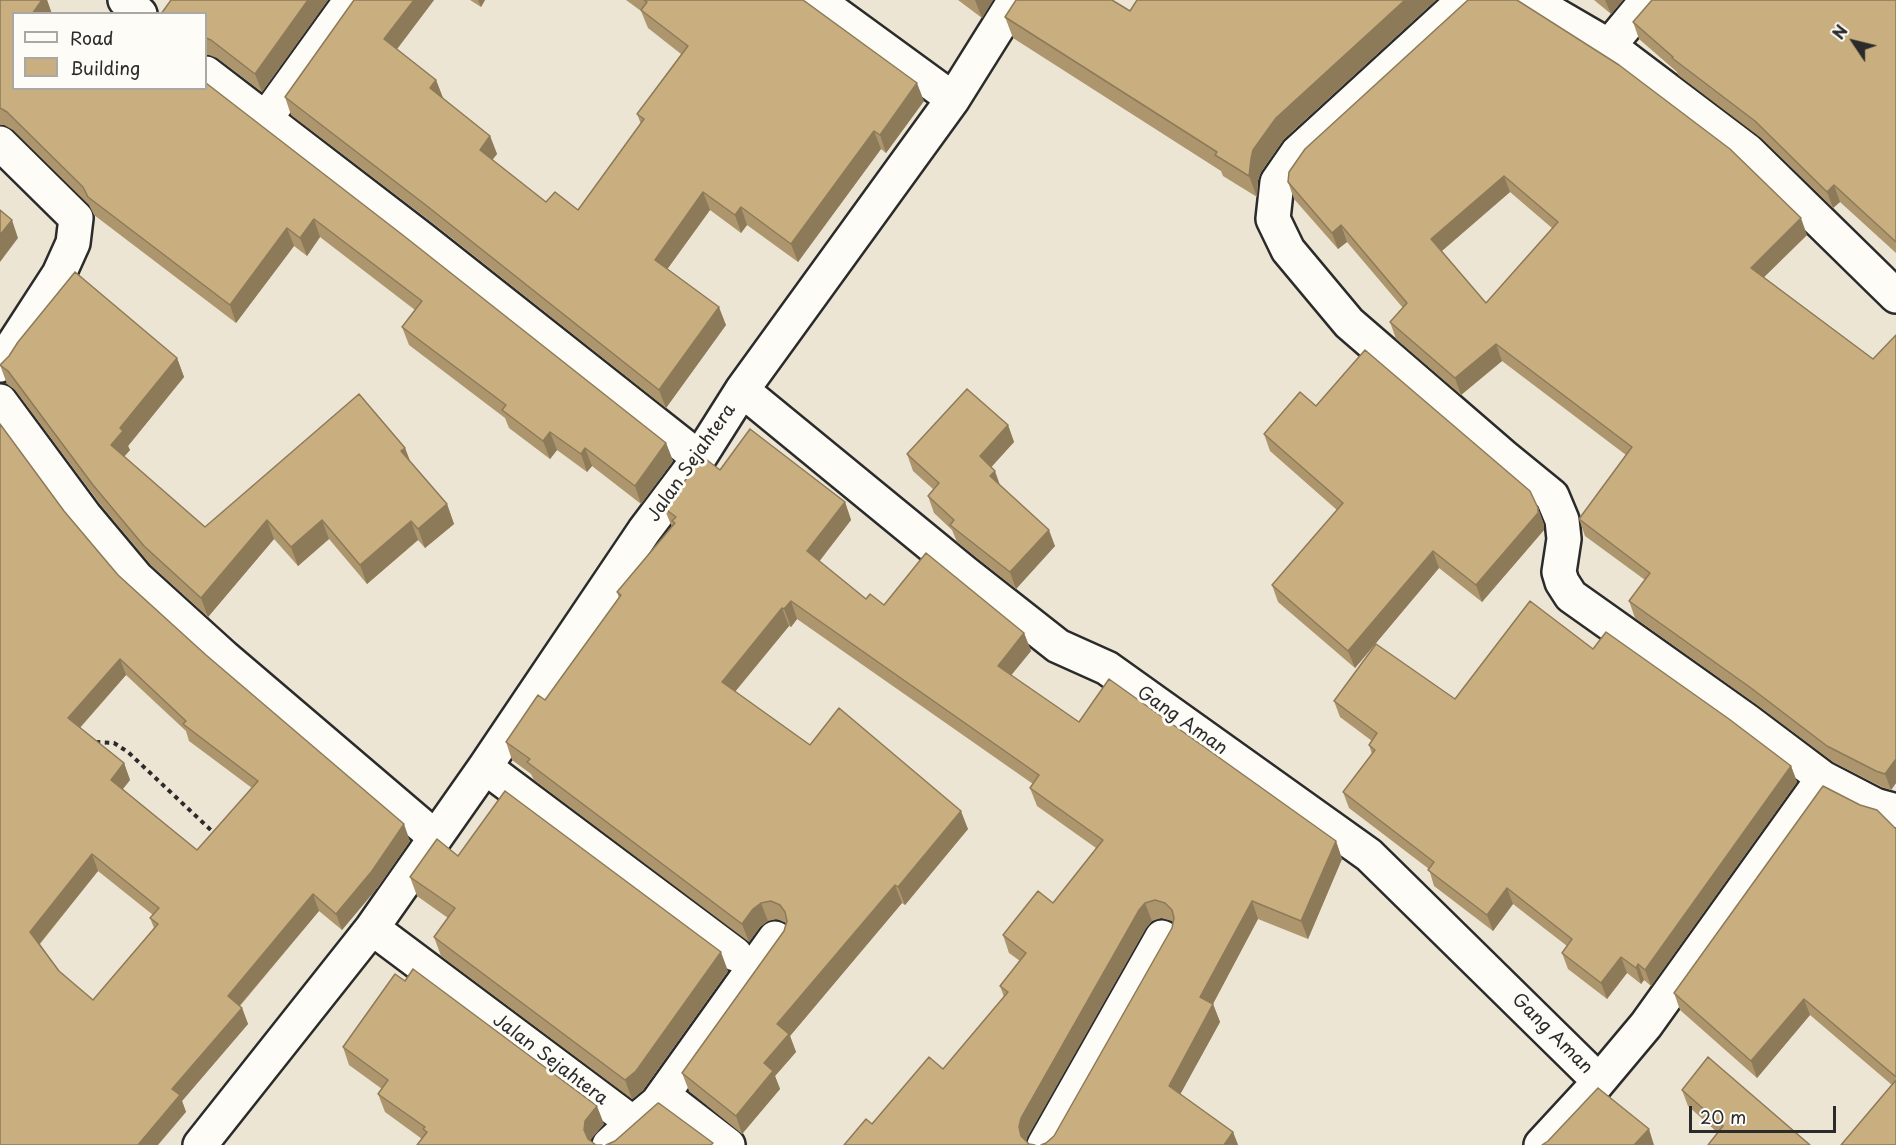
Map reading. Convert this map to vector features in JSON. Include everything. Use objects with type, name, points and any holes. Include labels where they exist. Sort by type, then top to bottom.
[{"type":"street","points":[[125,0],[138,12]]},
{"type":"street","points":[[266,118],[351,0]]},
{"type":"street","points":[[817,0],[953,99]]},
{"type":"street","name":"Jalan Sejahtera","points":[[200,1145],[372,928],[485,767],[644,531],[699,458],[742,390],[953,99],[1015,0]]},
{"type":"street","points":[[1464,0],[1297,153],[1277,182],[1273,219],[1287,250],[1349,323],[1552,496],[1562,520],[1564,539],[1559,572],[1571,596],[1746,720],[1822,778],[1875,805],[1896,811]]},
{"type":"street","points":[[1530,0],[1609,46],[1748,151],[1896,296]]},
{"type":"street","points":[[1609,46],[1647,0]]},
{"type":"street","points":[[207,74],[699,458]]},
{"type":"street","points":[[0,143],[76,218],[73,243],[59,274],[0,365]]},
{"type":"street","name":"Gang Aman","points":[[742,390],[1058,646],[1107,668],[1369,855],[1599,1081]]},
{"type":"street","points":[[0,401],[85,516],[137,578],[224,657],[435,837]]},
{"type":"street","points":[[485,767],[735,954]]},
{"type":"street","points":[[1541,1145],[1646,1025],[1822,778]]},
{"type":"street","name":"Jalan Sejahtera","points":[[372,928],[645,1113],[664,1101],[676,1105],[728,1145]]},
{"type":"street","points":[[1044,1145],[1162,937]]},
{"type":"street","points":[[609,1145],[645,1113],[775,938]]},
{"type":"path","points":[[90,751],[98,742],[114,742],[128,752],[219,838]]},
{"type":"building","points":[[0,0],[42,0],[33,12],[12,12],[12,90],[207,90],[207,84],[666,443],[635,486],[585,448],[581,454],[550,432],[543,441],[502,410],[506,405],[402,327],[422,301],[314,219],[300,238],[287,228],[230,305],[88,197],[83,187],[7,112],[0,108]]},
{"type":"building","points":[[171,0],[308,0],[255,74],[207,38],[207,12],[162,12]]},
{"type":"building","points":[[354,0],[414,0],[384,39],[436,80],[430,88],[490,136],[480,150],[546,202],[555,192],[578,210],[644,119],[637,114],[688,46],[641,10],[647,2],[644,0],[803,0],[917,83],[880,135],[874,131],[791,244],[741,207],[735,215],[703,192],[655,260],[719,307],[659,390],[285,97]]},
{"type":"building","points":[[1016,0],[1112,0],[1130,11],[1137,0],[1405,0],[1276,118],[1253,150],[1249,176],[1215,155],[1217,152],[1005,17]]},
{"type":"building","points":[[1468,0],[1517,0],[1619,65],[1730,149],[1801,218],[1751,268],[1873,359],[1896,335],[1896,759],[1885,774],[1827,746],[1751,688],[1629,601],[1650,573],[1579,519],[1632,447],[1496,344],[1455,378],[1390,322],[1407,303],[1341,225],[1332,233],[1288,182],[1289,172],[1305,149]],"holes":[[[1504,176],[1558,222],[1486,303],[1431,239]]]},
{"type":"building","points":[[1652,0],[1896,0],[1896,242],[1834,185],[1827,192],[1755,121],[1672,58],[1633,22]]},
{"type":"building","points":[[0,210],[12,220],[0,235]]},
{"type":"building","points":[[75,272],[177,358],[120,428],[123,431],[111,445],[205,527],[359,394],[405,448],[401,451],[447,504],[418,529],[411,521],[360,565],[322,520],[291,547],[267,520],[201,598],[144,546],[93,485],[8,371],[0,365]]},
{"type":"building","points":[[1365,350],[1530,491],[1538,513],[1476,585],[1433,551],[1348,651],[1272,585],[1343,503],[1264,434],[1300,392],[1316,406]]},
{"type":"building","points":[[967,389],[1008,425],[980,456],[995,471],[990,476],[1049,530],[1010,572],[950,525],[954,520],[928,496],[939,483],[907,454]]},
{"type":"building","points":[[0,424],[64,511],[118,575],[206,655],[404,824],[372,871],[336,914],[313,894],[228,996],[242,1008],[172,1089],[180,1095],[138,1145],[0,1145]],"holes":[[[120,659],[186,721],[183,724],[258,781],[197,850],[111,780],[124,763],[68,718]],[[92,854],[159,908],[150,918],[158,924],[93,1000],[59,971],[30,932]]]},
{"type":"building","points":[[750,429],[845,502],[807,551],[866,599],[870,594],[884,605],[926,553],[1024,633],[998,666],[1079,722],[1109,679],[1336,841],[1301,921],[1252,901],[1200,997],[1213,1004],[1169,1086],[1233,1132],[1224,1145],[1041,1145],[1054,1136],[1172,928],[1174,918],[1172,910],[1165,903],[1155,900],[1145,903],[1139,910],[1021,1118],[1019,1127],[1021,1136],[1029,1144],[1035,1145],[844,1145],[866,1119],[872,1124],[929,1057],[943,1069],[1008,992],[1000,986],[1026,953],[1003,935],[1038,891],[1053,903],[1103,840],[1030,788],[1039,775],[791,601],[784,609],[782,608],[722,682],[810,745],[839,708],[961,811],[898,887],[895,885],[777,1024],[789,1034],[764,1063],[773,1071],[736,1116],[682,1073],[784,931],[787,921],[785,912],[780,905],[771,901],[761,903],[753,909],[742,924],[527,762],[530,759],[506,742],[538,695],[545,700],[621,595],[617,592],[675,523],[672,521],[676,517],[664,508],[703,457],[720,470]]},
{"type":"building","points":[[1530,601],[1593,649],[1606,632],[1791,766],[1645,970],[1638,964],[1636,968],[1621,957],[1601,983],[1562,953],[1572,939],[1507,888],[1487,915],[1428,870],[1434,862],[1343,792],[1375,750],[1369,745],[1377,733],[1334,701],[1376,644],[1455,699]]},
{"type":"building","points":[[1823,786],[1860,805],[1877,810],[1896,829],[1896,1077],[1804,999],[1751,1061],[1674,993]]},
{"type":"building","points":[[505,791],[721,952],[636,1071],[625,1080],[434,937],[455,908],[410,877],[437,839],[458,856]]},
{"type":"building","points":[[413,969],[597,1106],[585,1121],[584,1130],[588,1139],[596,1145],[417,1145],[427,1132],[423,1129],[425,1127],[378,1094],[388,1080],[343,1047],[395,974],[405,981]]},
{"type":"building","points":[[1708,1057],[1810,1145],[1708,1145],[1723,1126],[1682,1090]]},
{"type":"building","points":[[1896,1080],[1896,1145],[1841,1145]]},
{"type":"building","points":[[1598,1088],[1649,1129],[1634,1145],[1542,1145],[1548,1141]]},
{"type":"building","points":[[658,1103],[713,1143],[711,1145],[606,1145],[615,1141]]}]
